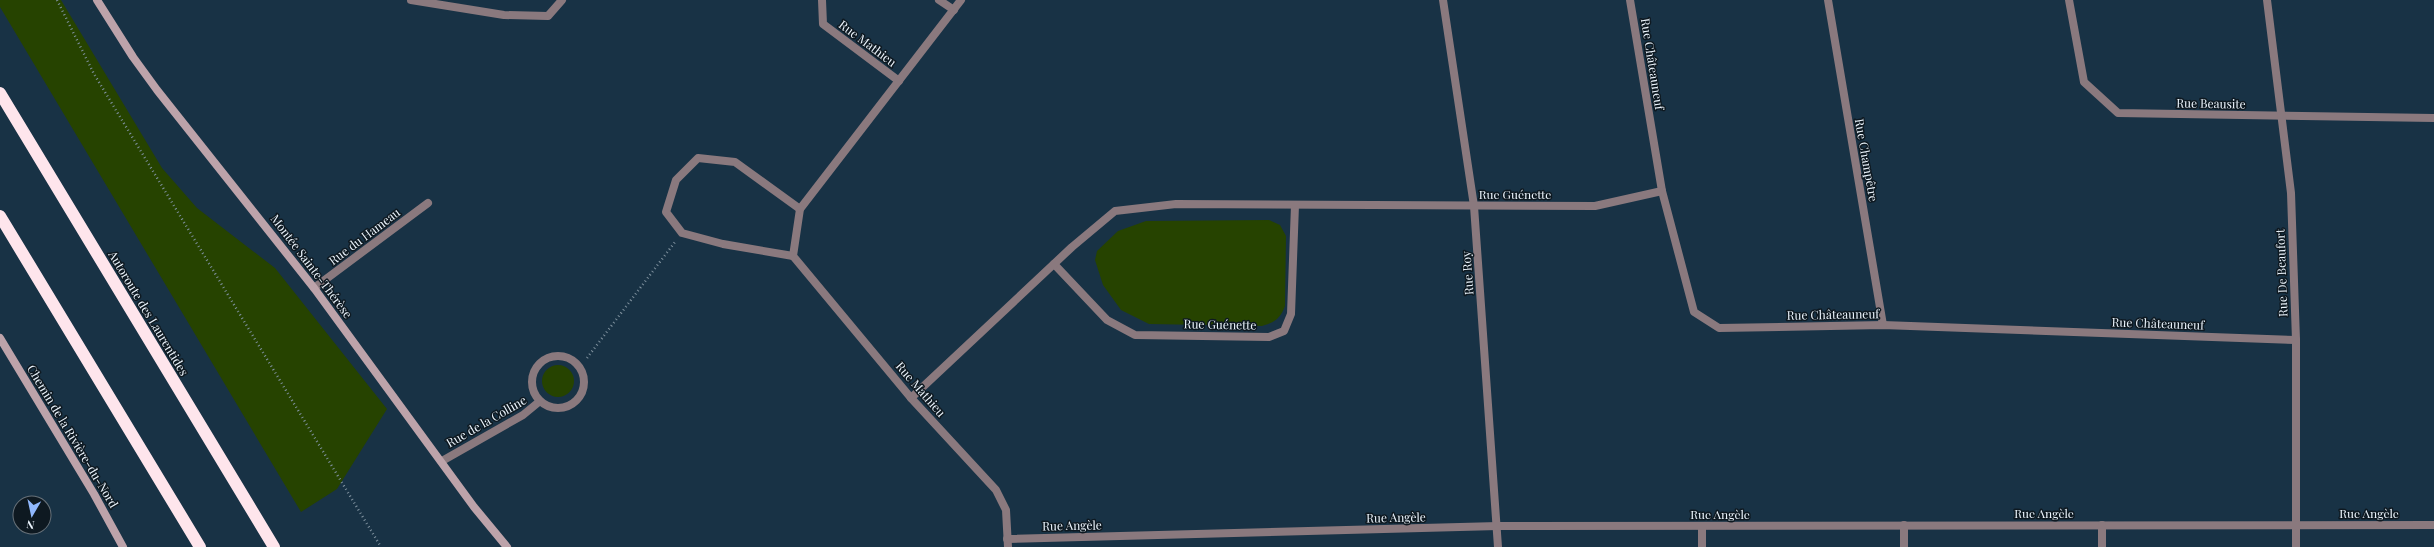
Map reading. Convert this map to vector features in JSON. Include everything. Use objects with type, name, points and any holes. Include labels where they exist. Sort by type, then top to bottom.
[{"type":"highway","name":"Autoroute des Laurentides","points":[[0,93],[274,547]]},
{"type":"highway","points":[[0,216],[200,547]]},
{"type":"street","name":"Montée Sainte-Thérèse","points":[[98,0],[133,57],[157,90],[314,288],[442,461],[474,507],[507,547]]},
{"type":"street","points":[[411,0],[504,15],[548,16],[562,0]]},
{"type":"street","name":"Rue Mathieu","points":[[822,0],[823,24],[899,81]]},
{"type":"street","points":[[939,0],[954,10]]},
{"type":"street","name":"Rue Mathieu","points":[[961,0],[800,209],[793,256],[912,398],[996,490],[1006,510],[1007,543]]},
{"type":"street","name":"Rue Roy","points":[[1443,0],[1474,206],[1498,526],[1498,547]]},
{"type":"street","name":"Rue Châteauneuf","points":[[1630,0],[1662,191],[1694,312],[1719,328],[1883,325],[2296,340]]},
{"type":"street","name":"Rue Champêtre","points":[[1828,0],[1883,325]]},
{"type":"street","name":"Rue Beausite","points":[[2069,0],[2084,82],[2118,113],[2434,118]]},
{"type":"street","name":"Rue De Beaufort","points":[[2267,0],[2290,193],[2296,340],[2296,547]]},
{"type":"street","points":[[793,256],[723,244],[682,233],[666,212],[676,180],[698,158],[735,162],[800,209]]},
{"type":"street","name":"Rue Guénette","points":[[912,398],[1054,264],[1115,211],[1176,204],[1595,206],[1662,191]]},
{"type":"street","name":"Rue du Hameau","points":[[314,288],[428,202]]},
{"type":"street","name":"Rue Guénette","points":[[1054,264],[1107,320],[1135,335],[1269,337],[1284,331],[1291,314],[1295,205]]},
{"type":"street","name":"Chemin de la Rivière-du-Nord","points":[[0,338],[94,494],[123,547]]},
{"type":"street","name":"Rue de la Colline","points":[[555,356],[566,357],[576,363],[582,372],[584,383],[577,400],[561,408],[550,406],[540,401],[534,392],[532,381],[539,364],[555,356]]},
{"type":"street","name":"Rue de la Colline","points":[[442,461],[524,415],[540,401]]},
{"type":"street","points":[[1904,525],[1904,547]]},
{"type":"street","points":[[2102,525],[2102,547]]},
{"type":"street","name":"Rue Angèle","points":[[1007,543],[1498,526],[2434,525]]},
{"type":"street","points":[[1702,526],[1702,547]]},
{"type":"path","points":[[57,0],[94,74],[381,547]]},
{"type":"path","points":[[587,358],[682,233]]},
{"type":"green space","points":[[0,0],[61,0],[162,168],[197,208],[275,268],[387,409],[337,489],[301,512],[0,7]]},
{"type":"green space","points":[[1269,220],[1280,225],[1286,236],[1285,306],[1281,314],[1276,319],[1262,326],[1149,324],[1121,310],[1103,285],[1095,260],[1097,251],[1118,231],[1146,221]]},
{"type":"green space","points":[[555,365],[561,365],[570,369],[574,381],[570,393],[561,397],[555,397],[546,393],[542,384],[542,378],[546,369]]}]
